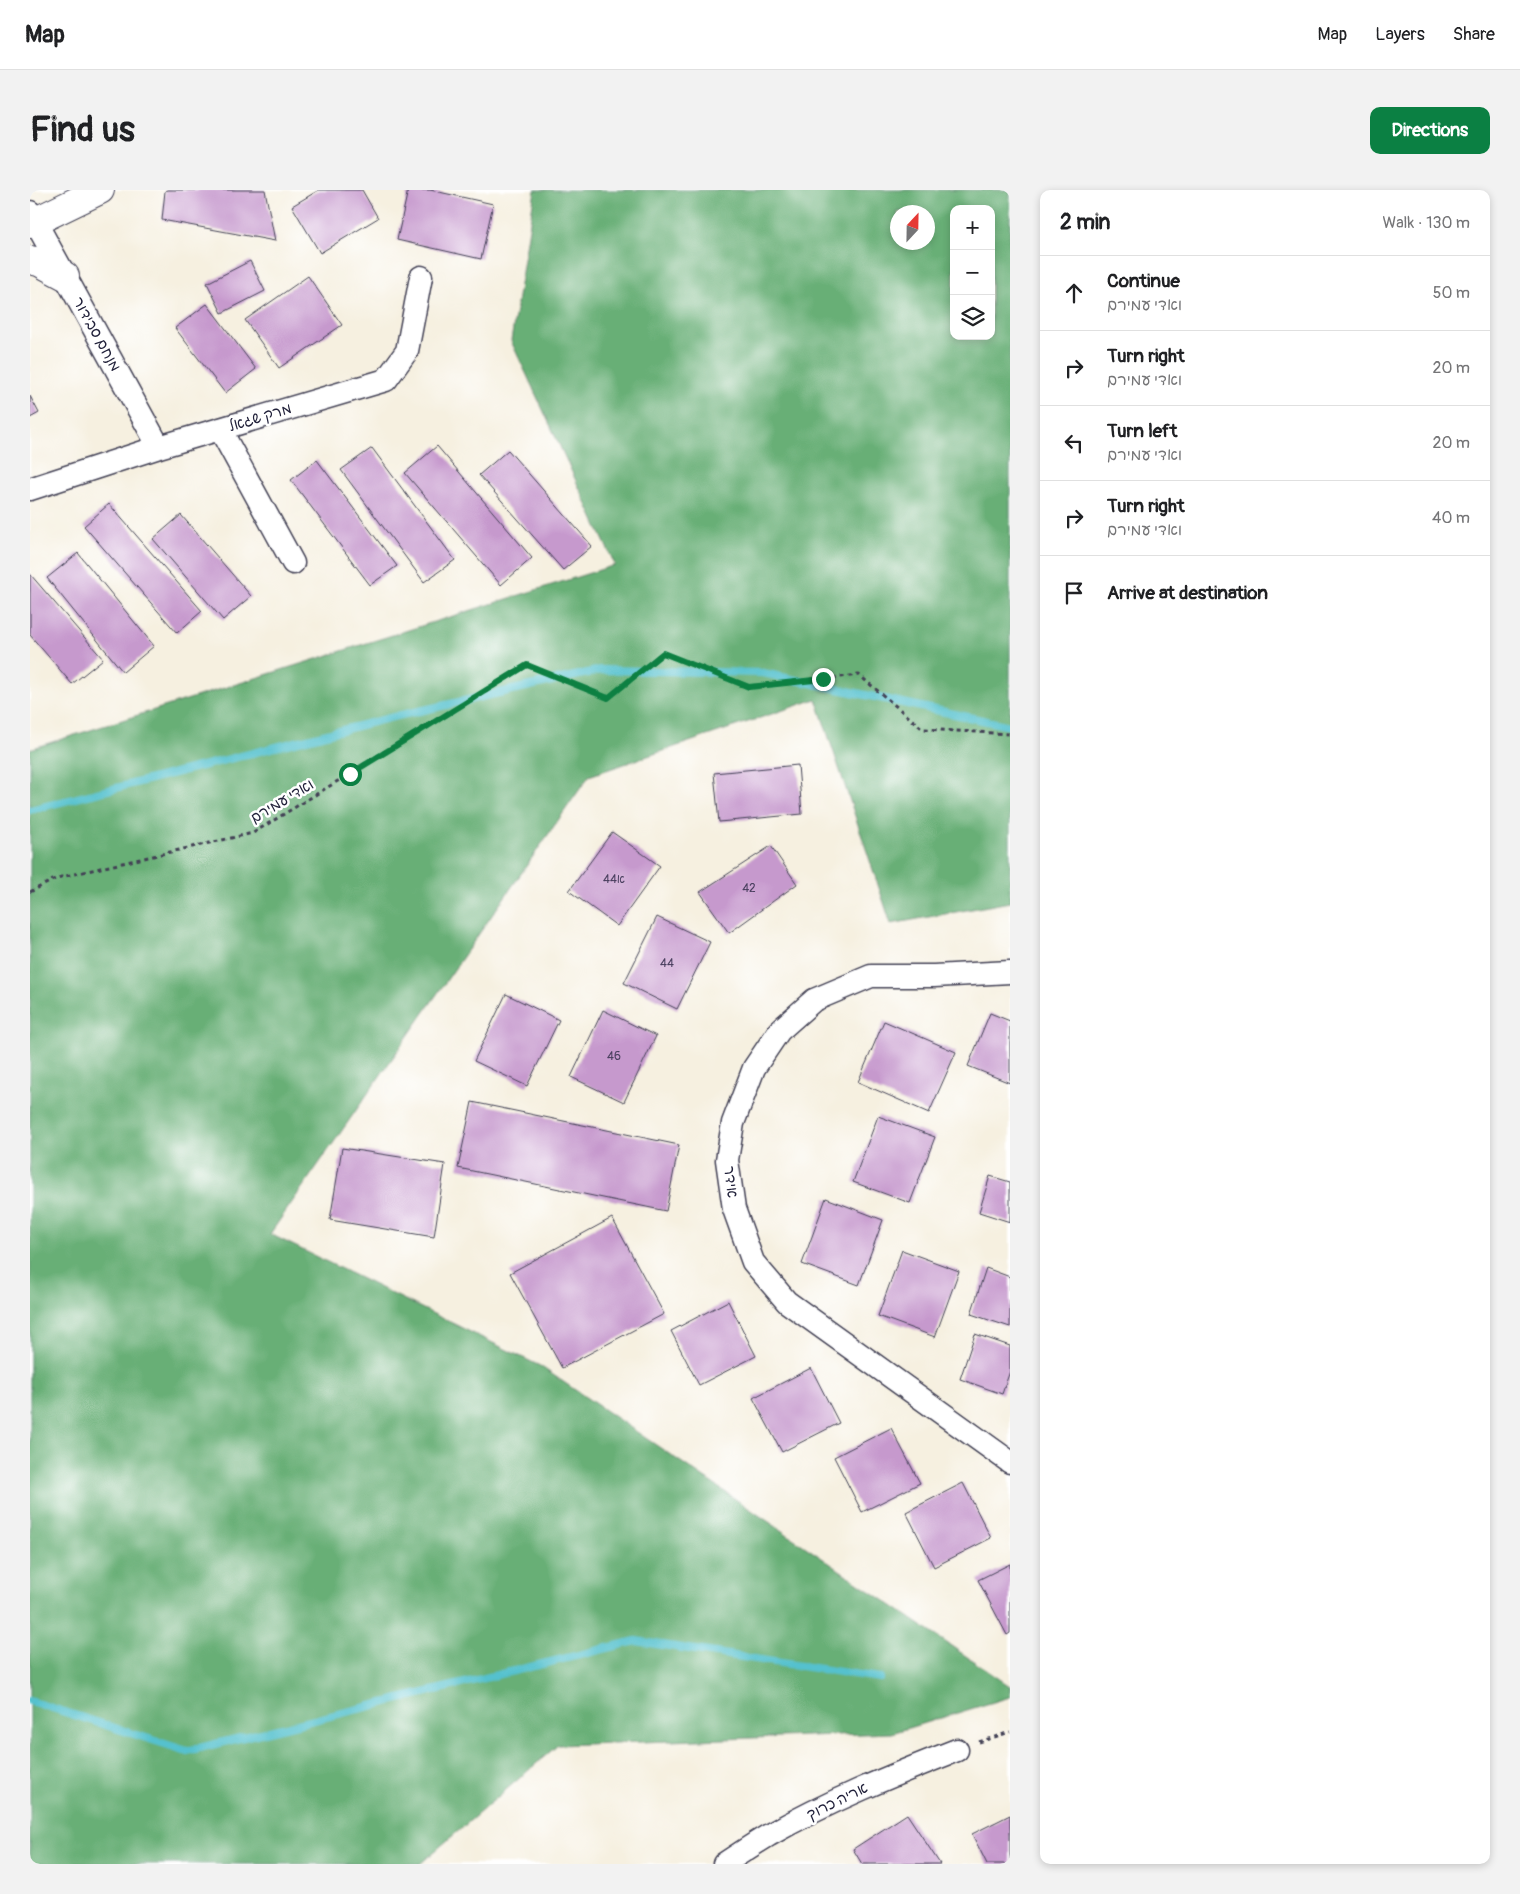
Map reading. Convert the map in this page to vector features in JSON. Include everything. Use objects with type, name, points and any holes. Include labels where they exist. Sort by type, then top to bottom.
[{"type":"main road","points":[[32,219],[100,190]]},
{"type":"main road","points":[[30,260],[40,262],[65,276]]},
{"type":"street","name":"מנחם סבידור","points":[[32,219],[159,448]]},
{"type":"street","name":"מרק שגאל","points":[[30,489],[220,429],[386,380],[407,350],[421,277]]},
{"type":"street","points":[[220,429],[293,563]]},
{"type":"street","name":"אידר","points":[[1010,972],[934,976],[872,976],[814,1000],[779,1031],[754,1068],[733,1123],[727,1160],[734,1209],[753,1262],[786,1302],[1010,1462]]},
{"type":"street","name":"אריה כרוך","points":[[724,1864],[769,1835],[824,1807],[874,1783],[957,1750]]},
{"type":"path","name":"ואדי עמירם","points":[[30,892],[57,878],[253,833],[527,665],[608,698],[663,653],[749,687],[859,674],[923,729],[1010,734]]},
{"type":"path","points":[[957,1750],[1010,1732]]},
{"type":"green space","points":[[535,190],[1010,190],[1010,902],[891,924],[816,699],[589,776],[270,1234],[540,1366],[1010,1686],[1010,1697],[892,1733],[558,1745],[420,1864],[30,1864],[30,749],[615,565],[511,341]]},
{"type":"building","points":[[265,190],[275,241],[162,220],[165,191]]},
{"type":"building","points":[[319,190],[362,190],[378,218],[320,253],[292,206]]},
{"type":"building","points":[[408,190],[430,190],[493,204],[481,259],[397,240]]},
{"type":"building","points":[[250,261],[265,291],[222,313],[207,283]]},
{"type":"building","points":[[308,276],[342,325],[279,368],[245,320]]},
{"type":"building","points":[[207,304],[256,369],[225,393],[175,328]]},
{"type":"building","points":[[30,396],[39,413],[30,418]]},
{"type":"building","points":[[437,446],[532,558],[501,585],[405,473]]},
{"type":"building","points":[[372,448],[455,560],[424,582],[341,470]]},
{"type":"building","points":[[508,450],[592,546],[563,570],[479,475]]},
{"type":"building","points":[[317,460],[397,566],[370,585],[291,480]]},
{"type":"building","points":[[109,504],[202,611],[177,633],[84,526]]},
{"type":"building","points":[[181,515],[251,596],[223,620],[153,539]]},
{"type":"building","points":[[78,553],[154,646],[123,672],[47,578]]},
{"type":"building","points":[[30,574],[103,659],[72,684],[30,635]]},
{"type":"building","points":[[798,765],[802,814],[719,822],[714,773]]},
{"type":"building","points":[[612,832],[660,866],[617,926],[569,891]]},
{"type":"building","points":[[771,846],[797,884],[729,933],[700,892]]},
{"type":"building","points":[[657,917],[710,942],[677,1009],[624,983]]},
{"type":"building","points":[[506,994],[559,1020],[527,1086],[474,1061]]},
{"type":"building","points":[[603,1010],[656,1036],[624,1102],[571,1077]]},
{"type":"building","points":[[990,1013],[1010,1021],[1010,1083],[968,1066]]},
{"type":"building","points":[[884,1021],[956,1052],[929,1113],[858,1082]]},
{"type":"building","points":[[472,1102],[679,1145],[666,1211],[458,1168]]},
{"type":"building","points":[[878,1116],[935,1137],[910,1203],[853,1182]]},
{"type":"building","points":[[342,1148],[445,1164],[434,1237],[330,1220]]},
{"type":"building","points":[[990,1176],[1010,1182],[1010,1222],[979,1212]]},
{"type":"building","points":[[826,1198],[883,1220],[859,1285],[802,1264]]},
{"type":"building","points":[[612,1218],[664,1314],[562,1368],[510,1273]]},
{"type":"building","points":[[902,1250],[959,1271],[935,1337],[878,1316]]},
{"type":"building","points":[[986,1268],[1010,1277],[1010,1327],[971,1314]]},
{"type":"building","points":[[728,1301],[756,1356],[699,1385],[671,1331]]},
{"type":"building","points":[[975,1334],[1010,1346],[1010,1371],[1002,1394],[960,1379]]},
{"type":"building","points":[[811,1368],[839,1423],[782,1452],[753,1398]]},
{"type":"building","points":[[891,1428],[920,1483],[862,1512],[834,1457]]},
{"type":"building","points":[[963,1483],[991,1538],[934,1567],[906,1512]]},
{"type":"building","points":[[1010,1564],[1010,1633],[1007,1635],[978,1580]]},
{"type":"building","points":[[907,1814],[940,1864],[862,1864],[853,1849]]},
{"type":"building","points":[[1010,1815],[1010,1864],[987,1864],[972,1834]]},
{"type":"waterway","points":[[30,810],[397,716],[601,670],[763,673],[1010,726]]},
{"type":"waterway","points":[[30,1701],[187,1751],[636,1641],[880,1678]]},
{"type":"route","points":[[350,774],[527,665],[608,698],[663,653],[749,687],[823,679]]}]
